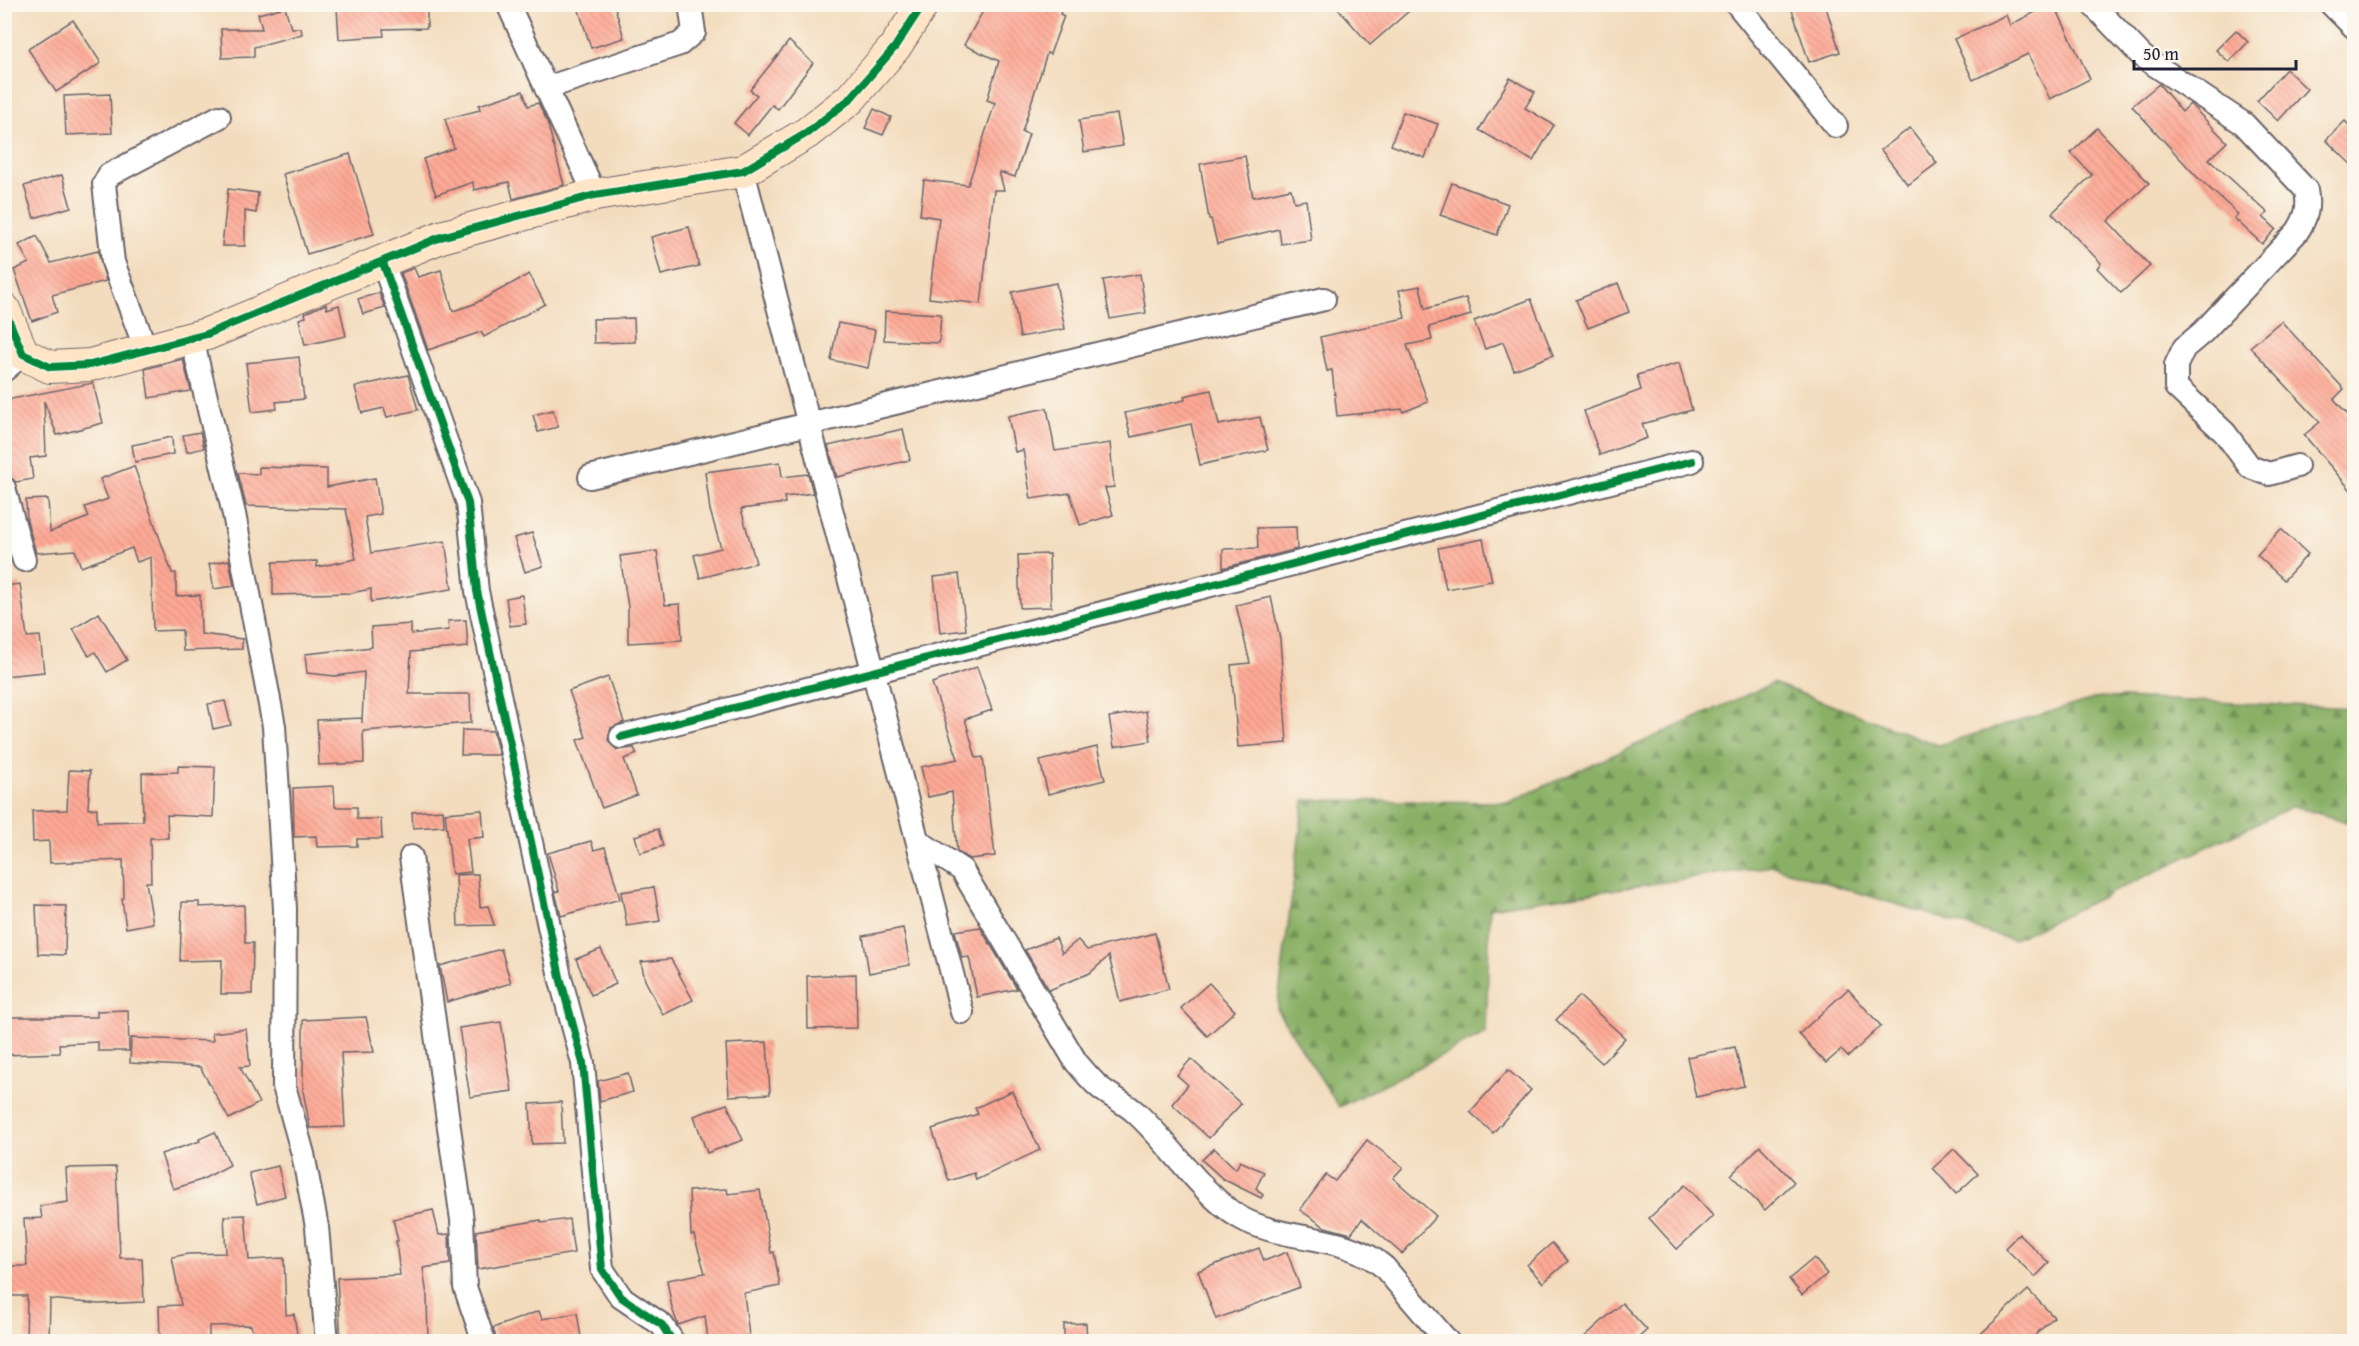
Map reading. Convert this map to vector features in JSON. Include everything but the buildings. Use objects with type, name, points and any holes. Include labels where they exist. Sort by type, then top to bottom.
[{"type":"street","points":[[508,4],[595,195]]},
{"type":"street","points":[[546,88],[680,44],[694,32],[690,4]]},
{"type":"street","points":[[4,309],[14,362],[50,366],[90,365],[192,339],[383,263],[441,237],[595,195],[743,171],[807,133],[850,99],[895,47],[923,4]]},
{"type":"street","points":[[1737,4],[1836,126]]},
{"type":"street","points":[[2092,4],[2143,57],[2244,124],[2306,190],[2307,211],[2297,232],[2203,332],[2184,348],[2176,365],[2176,387],[2225,433],[2250,467],[2269,474],[2297,466]]},
{"type":"street","points":[[2331,4],[2355,27]]},
{"type":"street","points":[[146,350],[113,262],[104,184],[110,175],[219,117]]},
{"type":"street","points":[[743,171],[962,1012]]},
{"type":"street","points":[[383,263],[468,503],[480,603],[560,977],[583,1064],[602,1269],[621,1297],[662,1325],[673,1341]]},
{"type":"street","points":[[590,477],[808,422],[1324,299]]},
{"type":"street","points":[[192,339],[234,514],[274,726],[285,909],[284,1086],[303,1154],[316,1227],[327,1341]]},
{"type":"street","points":[[621,737],[873,670],[1692,461]]},
{"type":"street","points":[[4,488],[24,560]]},
{"type":"street","points":[[918,841],[962,870],[1076,1062],[1098,1086],[1135,1111],[1215,1196],[1238,1216],[1264,1228],[1347,1246],[1372,1257],[1384,1267],[1448,1341]]},
{"type":"street","points":[[411,857],[462,1220],[465,1287],[484,1341]]},
{"type":"green space","points":[[1773,683],[1938,745],[2100,697],[2354,708],[2354,824],[2293,806],[2012,940],[1772,866],[1490,908],[1486,1033],[1339,1107],[1277,1010],[1304,800],[1509,802]]},
{"type":"cycle path","points":[[4,309],[23,354],[50,367],[90,365],[207,334],[441,237],[595,195],[743,171],[807,133],[850,99],[895,47],[923,4]]},
{"type":"cycle path","points":[[383,263],[468,503],[477,591],[560,977],[583,1063],[602,1269],[621,1297],[662,1325],[673,1342]]},
{"type":"cycle path","points":[[621,737],[1692,461]]}]
